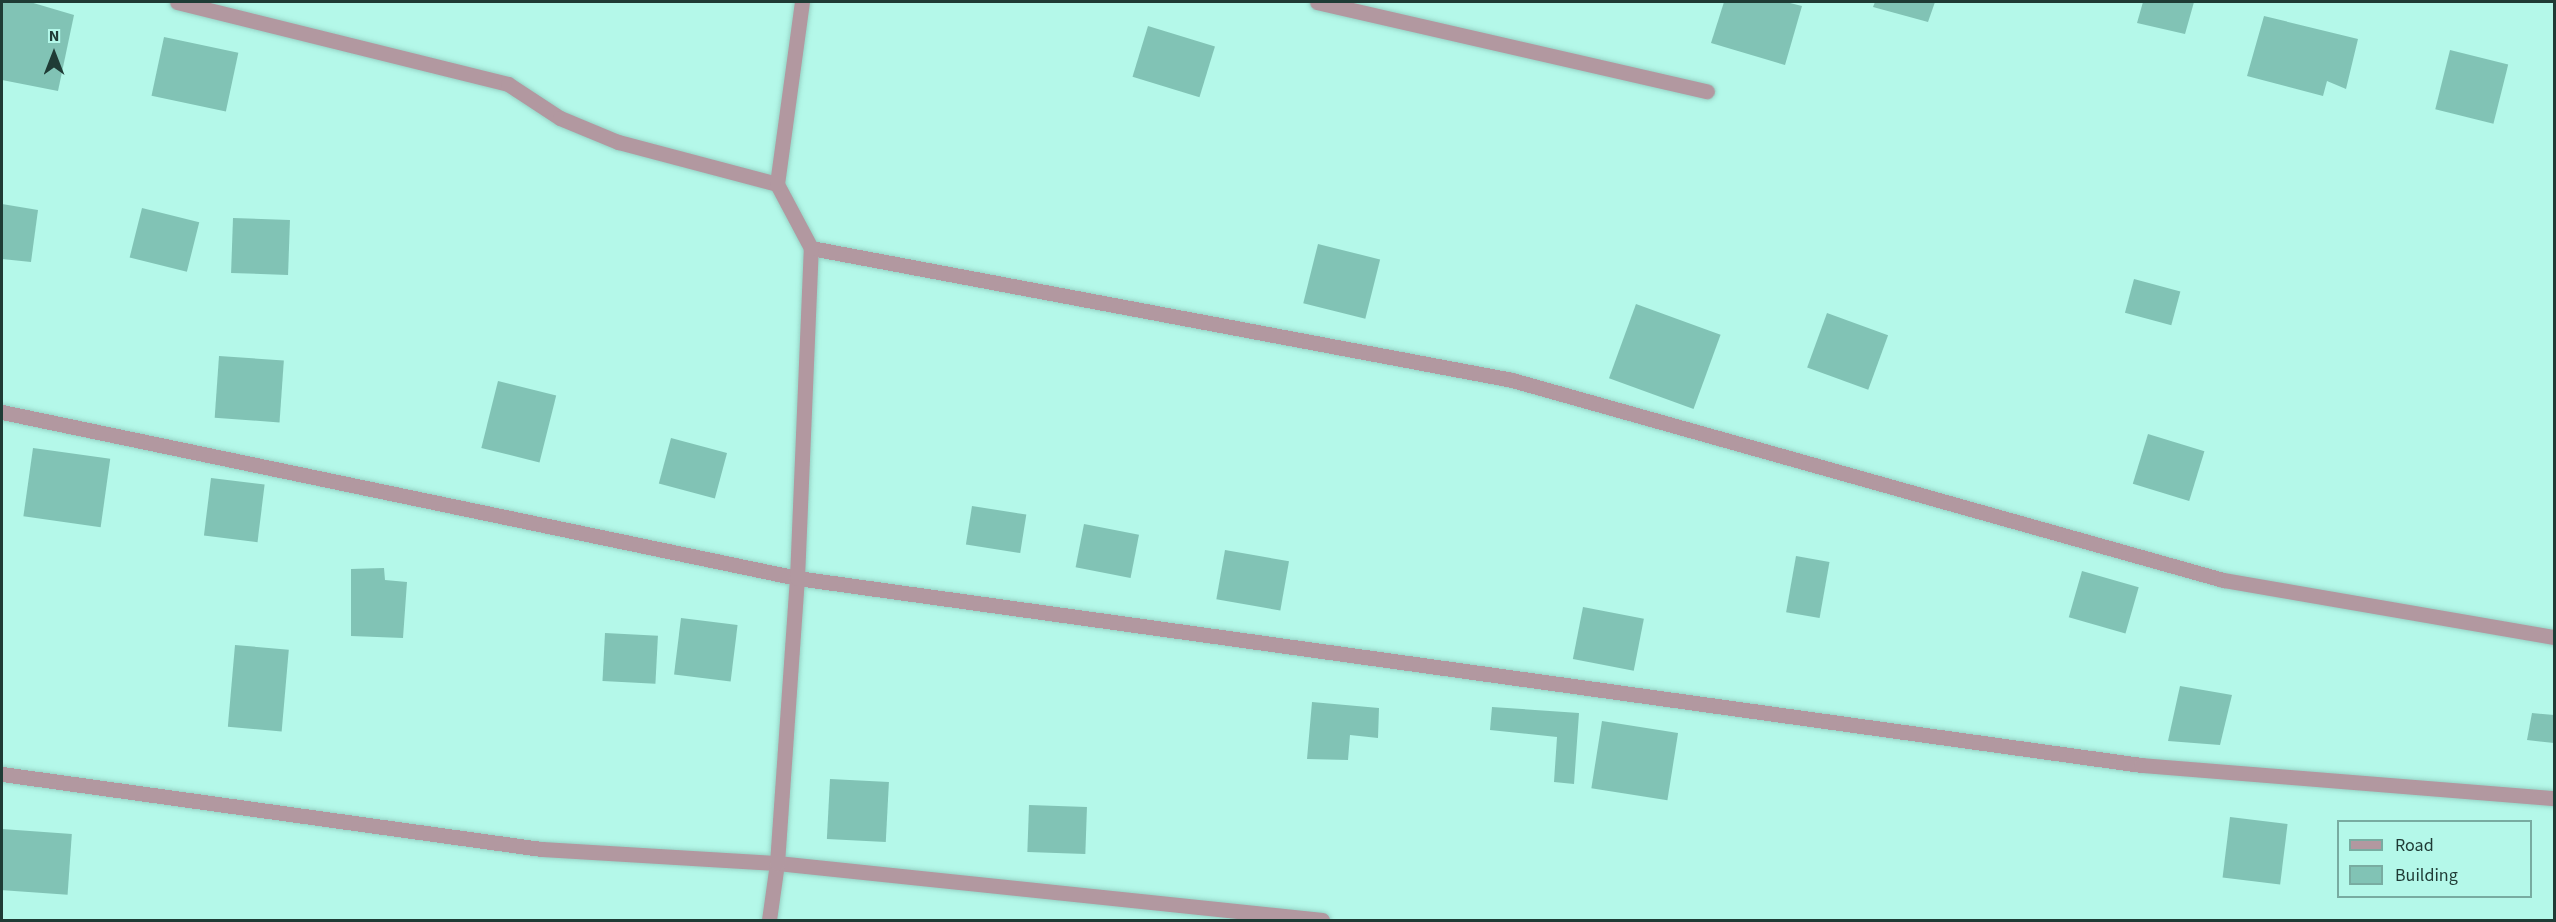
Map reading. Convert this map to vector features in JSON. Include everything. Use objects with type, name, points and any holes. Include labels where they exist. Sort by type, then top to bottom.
[{"type":"street","points":[[177,2],[508,84],[560,118],[618,142],[777,184]]},
{"type":"street","points":[[769,921],[777,863],[797,578],[811,248],[777,184],[801,2]]},
{"type":"street","points":[[1317,2],[1707,91]]},
{"type":"street","points":[[811,248],[1512,380],[2223,580],[2554,637]]},
{"type":"street","points":[[2,412],[797,578],[2141,765],[2554,798]]},
{"type":"street","points":[[2,774],[541,849],[777,863],[1322,921]]},
{"type":"building","points":[[3,2],[30,2],[74,15],[58,91],[2,80]]},
{"type":"building","points":[[1724,2],[1786,2],[1802,6],[1785,65],[1711,43]]},
{"type":"building","points":[[1875,2],[1935,2],[1928,22],[1873,7]]},
{"type":"building","points":[[2143,2],[2194,2],[2185,34],[2137,23]]},
{"type":"building","points":[[2264,16],[2358,39],[2346,89],[2327,81],[2323,96],[2247,76]]},
{"type":"building","points":[[1148,26],[1215,46],[1199,97],[1133,77]]},
{"type":"building","points":[[164,37],[238,53],[226,111],[152,96]]},
{"type":"building","points":[[2450,50],[2508,65],[2493,124],[2435,109]]},
{"type":"building","points":[[2,204],[38,210],[31,262],[2,259]]},
{"type":"building","points":[[142,208],[199,222],[187,272],[130,257]]},
{"type":"building","points":[[233,218],[290,220],[288,275],[231,273]]},
{"type":"building","points":[[1318,244],[1380,259],[1365,319],[1303,303]]},
{"type":"building","points":[[2134,279],[2180,291],[2171,325],[2125,313]]},
{"type":"building","points":[[1636,304],[1721,335],[1694,409],[1609,378]]},
{"type":"building","points":[[1827,313],[1888,335],[1868,390],[1807,368]]},
{"type":"building","points":[[219,356],[284,361],[280,422],[215,418]]},
{"type":"building","points":[[498,381],[556,396],[540,462],[481,448]]},
{"type":"building","points":[[2148,434],[2204,451],[2189,501],[2133,484]]},
{"type":"building","points":[[671,438],[727,453],[715,498],[659,483]]},
{"type":"building","points":[[33,448],[110,459],[101,527],[23,516]]},
{"type":"building","points":[[211,478],[265,485],[258,542],[204,536]]},
{"type":"building","points":[[972,506],[1026,515],[1020,553],[966,545]]},
{"type":"building","points":[[1084,524],[1139,535],[1131,578],[1076,567]]},
{"type":"building","points":[[1225,550],[1289,561],[1280,611],[1216,599]]},
{"type":"building","points":[[1796,556],[1829,562],[1820,618],[1786,612]]},
{"type":"building","points":[[384,568],[385,580],[407,582],[403,638],[351,636],[351,569]]},
{"type":"building","points":[[2082,571],[2139,587],[2125,633],[2069,617]]},
{"type":"building","points":[[1583,607],[1644,619],[1634,671],[1573,659]]},
{"type":"building","points":[[681,618],[738,625],[731,682],[674,675]]},
{"type":"building","points":[[605,633],[658,636],[655,684],[602,681]]},
{"type":"building","points":[[235,645],[289,650],[282,731],[228,727]]},
{"type":"building","points":[[2180,686],[2232,695],[2220,745],[2168,741]]},
{"type":"building","points":[[1312,702],[1379,708],[1378,738],[1350,735],[1348,760],[1307,759]]},
{"type":"building","points":[[1492,707],[1579,713],[1574,784],[1554,782],[1557,737],[1490,730]]},
{"type":"building","points":[[2532,713],[2554,715],[2554,743],[2527,740]]},
{"type":"building","points":[[1602,721],[1678,733],[1667,800],[1591,788]]},
{"type":"building","points":[[830,779],[889,782],[886,842],[827,839]]},
{"type":"building","points":[[1029,805],[1087,807],[1085,854],[1027,852]]},
{"type":"building","points":[[2230,817],[2288,824],[2280,885],[2223,878]]},
{"type":"building","points":[[2,829],[72,834],[68,895],[2,890]]}]
